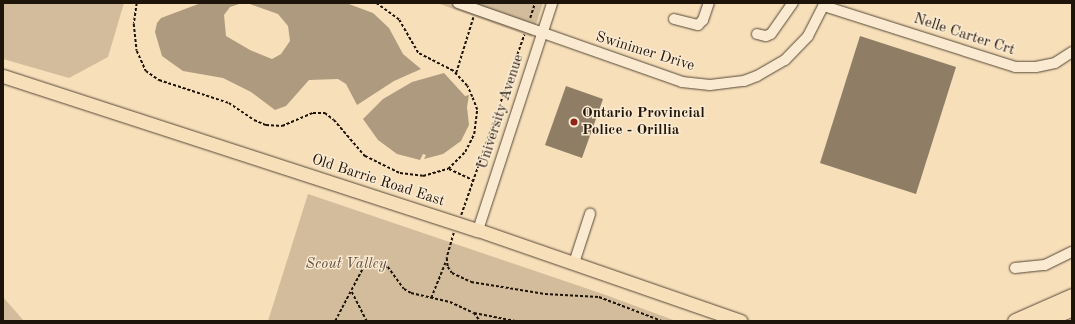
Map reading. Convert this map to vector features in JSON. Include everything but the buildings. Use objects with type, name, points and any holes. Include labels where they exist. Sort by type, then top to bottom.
[{"type":"highway","points":[[1015,321],[1072,296]]},
{"type":"highway","points":[[1042,321],[1072,308]]},
{"type":"main road","name":"Old Barrie Road East","points":[[3,76],[478,230],[741,321]]},
{"type":"street","name":"Swinimer Drive","points":[[458,3],[526,29],[682,82],[710,85],[730,84],[757,76],[784,60],[808,36],[824,5]]},
{"type":"street","name":"University Avenue","points":[[478,230],[552,3]]},
{"type":"street","points":[[674,19],[698,25],[703,20],[709,3]]},
{"type":"street","points":[[757,34],[766,36],[771,34],[793,3]]},
{"type":"street","name":"Nelle Carter Crt","points":[[824,5],[1015,67],[1036,67],[1055,63],[1072,52]]},
{"type":"street","points":[[574,263],[590,214]]},
{"type":"street","points":[[1015,268],[1044,265],[1072,252]]},
{"type":"path","points":[[138,3],[134,24],[137,51],[142,64],[156,78],[229,103],[254,120],[266,125],[282,126],[313,113],[324,113],[334,120],[365,156],[400,172],[423,176],[448,169],[465,152],[474,134],[477,110],[472,97],[456,73],[418,53],[398,20],[376,3]]},
{"type":"path","points":[[460,216],[535,3]]},
{"type":"path","points":[[456,73],[475,10]]},
{"type":"path","points":[[448,169],[473,180]]},
{"type":"path","points":[[431,298],[447,260],[452,238]]},
{"type":"path","points":[[365,260],[388,267],[404,289],[411,293],[450,302],[474,313],[515,321]]},
{"type":"path","points":[[447,260],[449,270],[471,282],[545,294],[599,297],[662,321]]},
{"type":"path","points":[[335,321],[352,292],[363,268]]},
{"type":"path","points":[[352,292],[367,321]]},
{"type":"path","points":[[474,313],[480,321]]},
{"type":"green space","points":[[3,3],[124,3],[108,57],[69,78],[3,59]]},
{"type":"green space","points":[[437,3],[543,3],[532,37]]},
{"type":"green space","name":"Scout Valley","points":[[308,194],[603,294],[676,321],[268,321]]},
{"type":"green space","points":[[3,297],[24,321],[3,321]]},
{"type":"shaded area","points":[[201,3],[242,3],[230,7],[224,15],[226,36],[250,50],[272,59],[281,54],[290,41],[288,26],[278,14],[247,3],[346,3],[373,13],[389,28],[403,54],[421,69],[394,81],[357,105],[346,84],[338,79],[309,80],[286,106],[275,110],[251,92],[223,78],[183,71],[162,56],[155,32],[157,23],[161,18]]},
{"type":"shaded area","points":[[444,73],[465,96],[469,95],[467,107],[469,125],[461,141],[443,154],[424,159],[426,155],[423,154],[420,160],[397,154],[378,140],[363,119],[383,99],[412,82]]},
{"type":"place","name":"Ontario Provincial Police - Orillia","points":[[574,122]]}]
